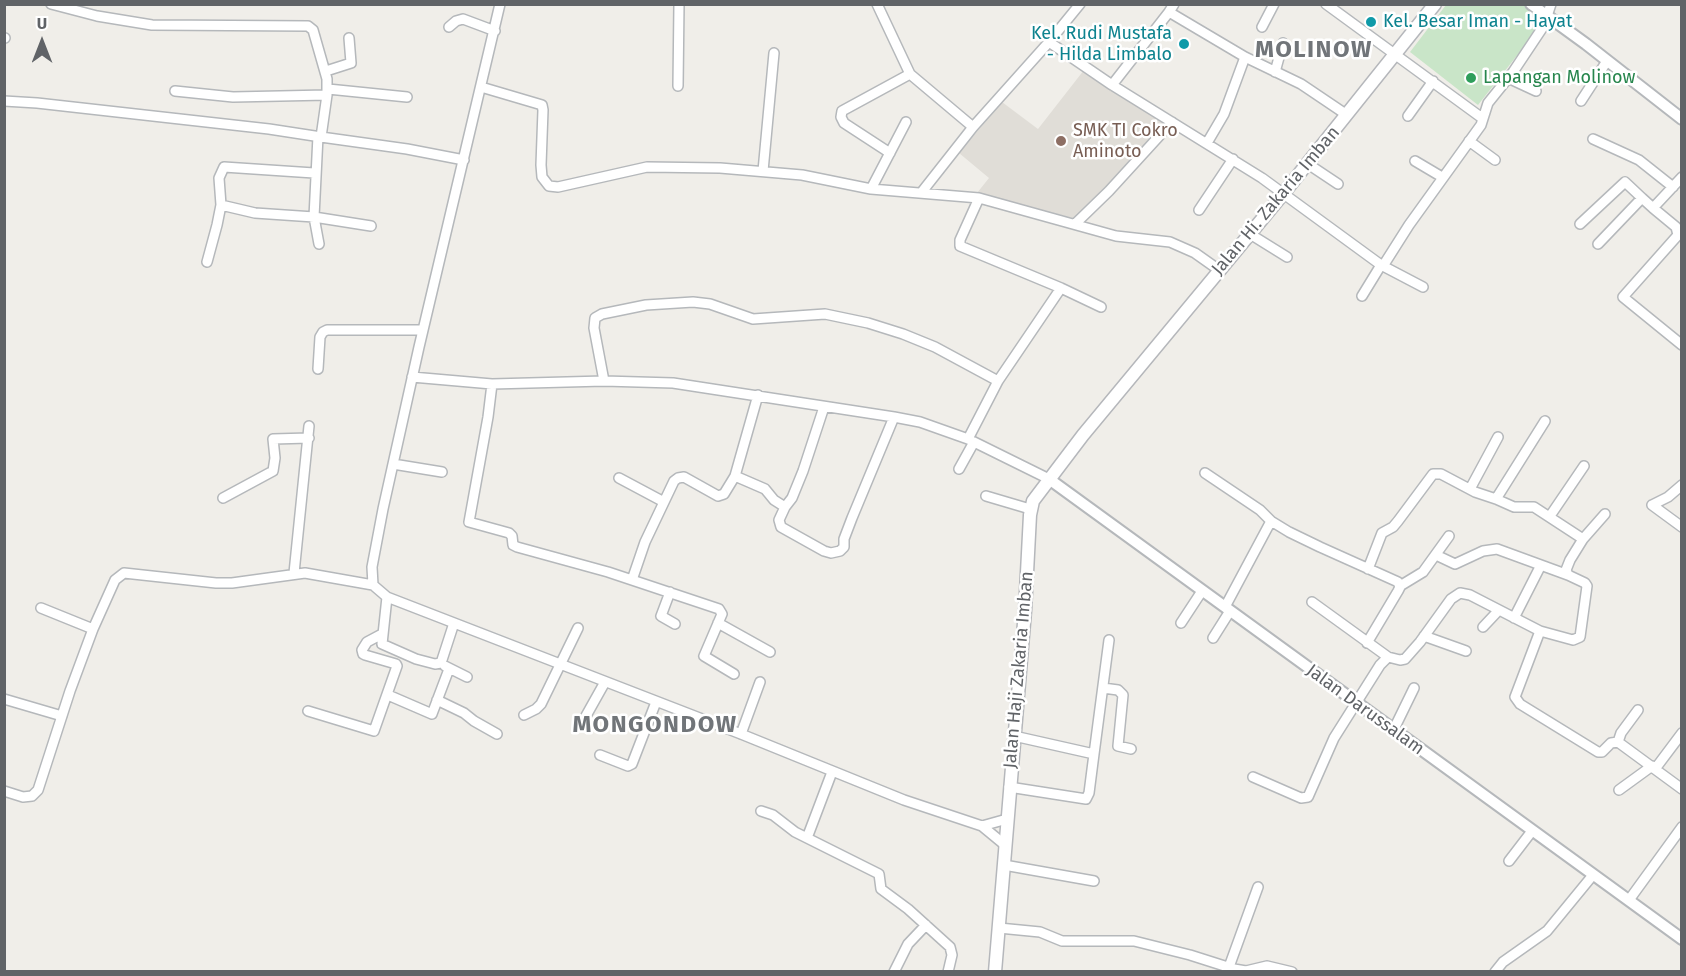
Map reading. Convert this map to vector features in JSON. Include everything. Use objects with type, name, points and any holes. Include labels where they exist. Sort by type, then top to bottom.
[{"type":"main road","name":"Jalan Hi. Zakaria Imban","points":[[1115,398],[1284,194],[1435,4]]},
{"type":"main road","name":"Jalan Haji Zakaria Imban","points":[[995,972],[1025,611],[1030,509],[1049,479],[1115,398]]},
{"type":"street","points":[[51,4],[97,16],[152,25],[308,26],[313,30],[322,65],[326,71],[327,92],[314,173],[314,217],[319,244]]},
{"type":"street","points":[[373,585],[372,567],[393,464],[500,4]]},
{"type":"street","points":[[678,86],[679,4]]},
{"type":"street","points":[[877,4],[896,49],[910,74],[973,127]]},
{"type":"street","points":[[921,193],[973,127],[1080,4]]},
{"type":"street","points":[[1262,27],[1274,4]]},
{"type":"street","points":[[1326,4],[1482,118]]},
{"type":"street","points":[[1531,4],[1682,119]]},
{"type":"street","points":[[1362,296],[1442,177],[1481,125],[1488,103],[1508,78],[1548,17],[1551,4]]},
{"type":"street","points":[[1112,85],[1172,8],[1245,57],[1301,84],[1347,115]]},
{"type":"street","points":[[449,27],[463,19],[495,31]]},
{"type":"street","points":[[326,71],[351,63],[349,38]]},
{"type":"street","points":[[1049,42],[1112,85],[1233,159],[1382,265],[1423,287]]},
{"type":"street","points":[[1275,72],[1283,43]]},
{"type":"street","points":[[763,171],[774,52]]},
{"type":"street","points":[[1207,143],[1224,114],[1245,57]]},
{"type":"street","points":[[1581,101],[1607,61]]},
{"type":"street","points":[[890,153],[844,123],[841,117],[842,111],[910,74]]},
{"type":"street","points":[[1508,78],[1536,91]]},
{"type":"street","points":[[1408,116],[1433,81]]},
{"type":"street","points":[[481,87],[542,105],[540,165],[542,177],[549,186],[558,187],[647,167],[720,168],[822,178],[871,189],[979,198],[1116,236],[1159,240],[1181,245],[1219,270]]},
{"type":"street","points":[[175,91],[232,97],[327,92],[407,97]]},
{"type":"street","points":[[4,101],[37,102],[269,129],[407,149],[464,160]]},
{"type":"street","points":[[871,189],[906,122]]},
{"type":"street","points":[[1075,224],[1109,191],[1172,122]]},
{"type":"street","points":[[1593,139],[1639,160],[1673,187]]},
{"type":"street","points":[[1469,141],[1495,160]]},
{"type":"street","points":[[1199,210],[1233,159]]},
{"type":"street","points":[[1415,161],[1442,177]]},
{"type":"street","points":[[1308,164],[1338,184]]},
{"type":"street","points":[[207,262],[218,225],[221,205],[219,178],[224,167],[314,173]]},
{"type":"street","points":[[1653,208],[1682,177]]},
{"type":"street","points":[[1580,224],[1625,182],[1676,227],[1678,235],[1623,297],[1682,345]]},
{"type":"street","points":[[979,198],[960,240],[960,246],[1101,307]]},
{"type":"street","points":[[1598,244],[1642,198]]},
{"type":"street","points":[[221,205],[255,213],[314,217],[371,226]]},
{"type":"street","points":[[1250,234],[1287,257]]},
{"type":"street","points":[[959,469],[998,381],[1061,288]]},
{"type":"street","points":[[604,381],[594,328],[595,318],[602,314],[646,305],[693,302],[710,304],[753,319],[825,314],[868,323],[935,347],[998,381]]},
{"type":"street","points":[[318,369],[320,337],[327,330],[423,330]]},
{"type":"street","points":[[413,374],[492,384],[604,381],[673,383],[894,417],[920,422],[971,441],[1049,479]]},
{"type":"street","points":[[492,384],[469,522],[509,533],[512,536],[513,545],[517,547],[586,565],[719,609],[722,614],[704,656],[734,674]]},
{"type":"street","points":[[632,580],[645,542],[674,481],[678,478],[690,479],[721,496],[724,494],[735,476],[758,395]]},
{"type":"street","points":[[824,407],[803,471],[792,498],[779,520],[781,527],[831,553],[842,550],[852,518],[894,417]]},
{"type":"street","points":[[1496,499],[1545,421]]},
{"type":"street","points":[[294,573],[309,426]]},
{"type":"street","points":[[1470,489],[1498,437]]},
{"type":"street","points":[[223,498],[273,471],[275,458],[273,439],[309,438]]},
{"type":"street","points":[[393,464],[442,472]]},
{"type":"street","points":[[1550,516],[1584,466]]},
{"type":"street","points":[[1205,473],[1289,532],[1398,582],[1400,586]]},
{"type":"street","points":[[1368,569],[1382,533],[1398,521],[1433,474],[1441,474],[1514,507],[1534,507],[1583,539]]},
{"type":"street","points":[[735,476],[765,489],[774,500],[785,507]]},
{"type":"street","points":[[619,478],[664,502]]},
{"type":"street","name":"Jalan Darussalam","points":[[1049,479],[1682,939]]},
{"type":"street","points":[[1682,484],[1668,497],[1652,505],[1682,527]]},
{"type":"street","points":[[986,496],[1030,509]]},
{"type":"street","points":[[1568,575],[1566,570],[1570,560],[1583,539],[1605,514]]},
{"type":"street","points":[[1213,638],[1271,521]]},
{"type":"street","points":[[1367,643],[1400,586],[1422,572],[1449,536]]},
{"type":"street","points":[[1312,602],[1388,657],[1402,660],[1424,636],[1451,599],[1460,593],[1470,595],[1540,631],[1573,640],[1580,637],[1587,586],[1585,583],[1541,564],[1497,549],[1483,551],[1455,564],[1436,555]]},
{"type":"street","points":[[1514,618],[1541,564]]},
{"type":"street","points":[[4,791],[23,797],[32,796],[38,790],[93,629],[115,580],[124,573],[216,583],[232,583],[294,573],[312,573],[373,585],[387,597],[741,734],[832,772],[931,810],[982,826],[1005,845]]},
{"type":"street","points":[[1181,624],[1202,591]]},
{"type":"street","points":[[670,592],[661,616],[675,624]]},
{"type":"street","points":[[387,597],[382,644],[416,659],[435,664],[441,663],[467,677]]},
{"type":"street","points":[[41,608],[93,629]]},
{"type":"street","points":[[1483,627],[1498,610]]},
{"type":"street","points":[[441,663],[454,623]]},
{"type":"street","points":[[718,623],[770,652]]},
{"type":"street","points":[[524,715],[541,705],[578,628]]},
{"type":"street","points":[[1540,631],[1516,700],[1598,752],[1602,752],[1611,743],[1618,742],[1682,789]]},
{"type":"street","points":[[308,711],[374,731],[397,669],[396,664],[365,655],[362,650],[367,642],[382,634]]},
{"type":"street","points":[[1424,636],[1466,651]]},
{"type":"street","points":[[1010,787],[1086,799],[1089,793],[1109,640]]},
{"type":"street","points":[[1253,777],[1301,798],[1308,797],[1334,738],[1380,665],[1388,657]]},
{"type":"street","points":[[388,695],[429,714],[433,712],[449,669]]},
{"type":"street","points":[[582,723],[605,682]]},
{"type":"street","points":[[741,734],[760,682]]},
{"type":"street","points":[[1103,688],[1118,690],[1123,695],[1118,746],[1131,749]]},
{"type":"street","points":[[1394,731],[1414,688]]},
{"type":"street","points":[[4,699],[62,716]]},
{"type":"street","points":[[437,700],[464,713],[497,734]]},
{"type":"street","points":[[600,755],[628,766],[632,764],[656,702]]},
{"type":"street","points":[[1618,742],[1638,710]]},
{"type":"street","points":[[1619,790],[1654,767],[1682,733]]},
{"type":"street","points":[[1014,736],[1094,754]]},
{"type":"street","points":[[807,838],[832,772]]},
{"type":"street","points":[[761,811],[773,815],[795,832],[876,872],[880,877],[881,889],[950,947],[952,955],[948,972]]},
{"type":"street","points":[[982,826],[1007,819]]},
{"type":"street","points":[[1629,900],[1682,827]]},
{"type":"street","points":[[1509,861],[1532,831]]},
{"type":"street","points":[[1004,865],[1095,881]]},
{"type":"street","points":[[1494,972],[1503,962],[1547,931],[1593,875]]},
{"type":"street","points":[[1229,967],[1258,887]]},
{"type":"street","points":[[894,972],[909,944],[926,925]]},
{"type":"street","points":[[999,928],[1040,932],[1062,941],[1123,940],[1148,943],[1246,971],[1259,966],[1267,966],[1292,972]]},
{"type":"shaded area","name":"SMK TI Cokro Aminoto","points":[[1084,70],[1169,123],[1076,219],[977,193],[989,178],[959,153],[1002,102],[1038,129]]},
{"type":"green space","name":"Lapangan Molinow","points":[[1446,5],[1524,5],[1545,20],[1478,105],[1410,52]]},
{"type":"place","name":"Kel. Besar Iman - Hayat","points":[[1371,22]]},
{"type":"place","name":"Kel. Rudi Mustafa - Hilda Limbalo","points":[[1184,44]]},
{"type":"place","name":"Lapangan Molinow","points":[[1471,78]]},
{"type":"place","name":"SMK TI Cokro Aminoto","points":[[1061,141]]},
{"type":"district","name":"MOLINOW","points":[[1314,50]]},
{"type":"district","name":"MONGONDOW","points":[[655,725]]}]
